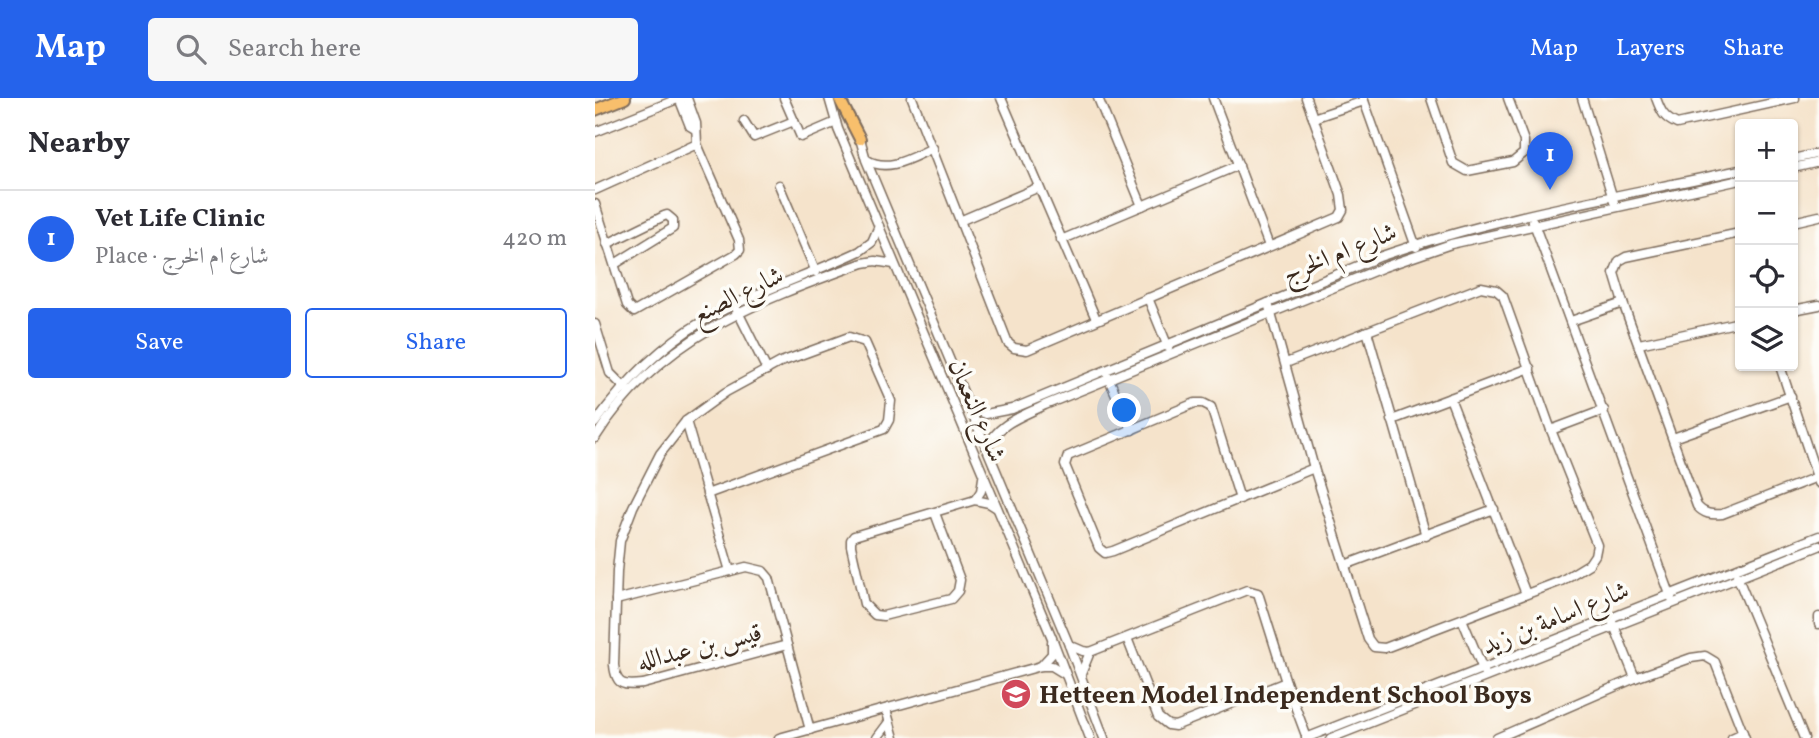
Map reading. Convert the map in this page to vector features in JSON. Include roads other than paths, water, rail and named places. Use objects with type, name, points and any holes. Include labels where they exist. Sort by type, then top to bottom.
[{"type":"main road","points":[[595,110],[625,98]]},
{"type":"main road","points":[[839,98],[860,139]]},
{"type":"street","points":[[595,132],[679,98],[690,126],[695,129]]},
{"type":"street","points":[[595,204],[627,305],[634,312],[740,250],[739,240],[697,144],[696,123],[687,98]]},
{"type":"street","points":[[784,98],[799,134],[805,137],[836,122]]},
{"type":"street","name":"شارع النعمان","points":[[829,98],[836,122],[1052,638],[1090,738]]},
{"type":"street","name":"شارع النعمان","points":[[845,98],[866,160],[1069,645],[1104,738]]},
{"type":"street","points":[[912,98],[962,219],[1008,342],[1013,348],[1027,350],[1339,217],[1343,210],[1341,195],[1306,98]]},
{"type":"street","points":[[1001,98],[1096,319]]},
{"type":"street","points":[[1098,98],[1142,206]]},
{"type":"street","points":[[1213,98],[1269,246]]},
{"type":"street","points":[[1431,98],[1453,163],[1461,170],[1467,171],[1513,162],[1524,153],[1524,141],[1507,98]]},
{"type":"street","points":[[1582,98],[1615,202]]},
{"type":"street","points":[[1656,98],[1667,120],[1677,124],[1760,102],[1795,98]]},
{"type":"street","points":[[1313,118],[1363,99],[1420,254]]},
{"type":"street","points":[[744,121],[754,137],[793,121]]},
{"type":"street","points":[[595,190],[697,144]]},
{"type":"street","points":[[878,188],[881,174],[890,166],[933,148]]},
{"type":"street","points":[[1798,158],[1819,153]]},
{"type":"street","points":[[866,160],[878,166],[890,166]]},
{"type":"street","points":[[1798,167],[1819,162]]},
{"type":"street","points":[[1062,240],[1238,166]]},
{"type":"street","name":"شارع ام الخرج","points":[[1270,308],[1451,244],[1534,225],[1735,171]]},
{"type":"street","name":"شارع ام الخرج","points":[[987,448],[994,434],[1002,427],[1107,375],[1270,308],[1415,244],[1532,215],[1735,181]]},
{"type":"street","points":[[779,185],[816,272]]},
{"type":"street","points":[[962,219],[1039,187]]},
{"type":"street","points":[[607,244],[664,216],[667,215],[673,220],[673,228],[614,264]]},
{"type":"street","points":[[1532,215],[1674,604]]},
{"type":"street","points":[[1798,221],[1819,216]]},
{"type":"street","name":"شارع الصنع","points":[[736,310],[860,251],[872,242],[879,226]]},
{"type":"street","points":[[1735,234],[1626,257],[1619,261],[1613,273],[1697,506],[1708,514],[1722,514],[1818,480],[1782,371]]},
{"type":"street","name":"شارع الصنع","points":[[595,423],[670,344],[703,321],[863,263],[875,261],[894,264]]},
{"type":"street","points":[[1270,308],[1314,468],[1368,639],[1374,648],[1385,648],[1576,573],[1589,564],[1595,555],[1597,545],[1551,430],[1503,296],[1490,288],[1481,287],[1286,363]]},
{"type":"street","points":[[1147,298],[1169,349]]},
{"type":"street","points":[[1571,321],[1623,303]]},
{"type":"street","points":[[1798,309],[1819,304]]},
{"type":"street","points":[[736,310],[767,370]]},
{"type":"street","points":[[1639,344],[1735,323]]},
{"type":"street","points":[[595,324],[610,373],[626,389]]},
{"type":"street","points":[[1367,331],[1426,536]]},
{"type":"street","name":"قيس بن عبدالله","points":[[707,494],[884,429],[889,420],[891,401],[865,342],[849,337],[781,362],[726,392],[686,421],[660,454],[633,507],[620,541],[614,665],[615,677],[621,683],[630,686],[643,684],[787,645]]},
{"type":"street","points":[[1392,420],[1530,368]]},
{"type":"street","points":[[1107,375],[1132,430]]},
{"type":"street","name":"شارع ام الخرج","points":[[970,407],[986,414],[996,414],[1107,375]]},
{"type":"street","name":"شارع الصنع","points":[[595,438],[626,389]]},
{"type":"street","points":[[1673,438],[1791,396]]},
{"type":"street","points":[[1450,398],[1526,594]]},
{"type":"street","points":[[1240,499],[1211,407],[1203,403],[1195,403],[1068,456],[1065,465],[1099,548],[1105,553],[1113,551],[1240,499],[1314,468]]},
{"type":"street","points":[[1551,430],[1604,410]]},
{"type":"street","points":[[686,421],[730,571]]},
{"type":"street","points":[[975,500],[984,484],[983,475]]},
{"type":"street","points":[[935,513],[960,580],[958,591],[951,599],[883,616],[874,615],[864,604],[851,540],[860,532],[975,500],[997,508]]},
{"type":"street","points":[[1345,565],[1494,509]]},
{"type":"street","name":"شارع اسامة بن زيد","points":[[1332,738],[1611,617],[1819,536]]},
{"type":"street","name":"شارع اسامة بن زيد","points":[[1307,738],[1615,627],[1819,546]]},
{"type":"street","points":[[616,600],[746,567],[763,571],[769,578],[810,730]]},
{"type":"street","points":[[1734,568],[1804,738]]},
{"type":"street","points":[[1069,645],[1090,652],[1247,590],[1254,590],[1258,593],[1307,738]]},
{"type":"street","points":[[1611,617],[1635,678]]},
{"type":"street","points":[[1819,617],[1819,624]]},
{"type":"street","points":[[1462,619],[1485,673]]},
{"type":"street","points":[[1041,666],[1052,654],[1052,638]]},
{"type":"street","points":[[1127,638],[1158,717],[1168,725],[1175,726],[1286,682]]},
{"type":"street","points":[[1080,674],[1090,652]]},
{"type":"street","points":[[1497,738],[1635,678],[1691,658],[1705,656],[1715,662],[1744,736],[1732,738]]},
{"type":"street","points":[[779,738],[1041,666],[1057,668],[1067,675]]},
{"type":"street","points":[[886,709],[894,738]]},
{"type":"street","points":[[877,738],[889,722]]},
{"type":"place","name":"Vet Life Clinic","points":[[1550,190]]},
{"type":"place","name":"Hetteen Model Independent School Boys","points":[[1016,694]]}]
